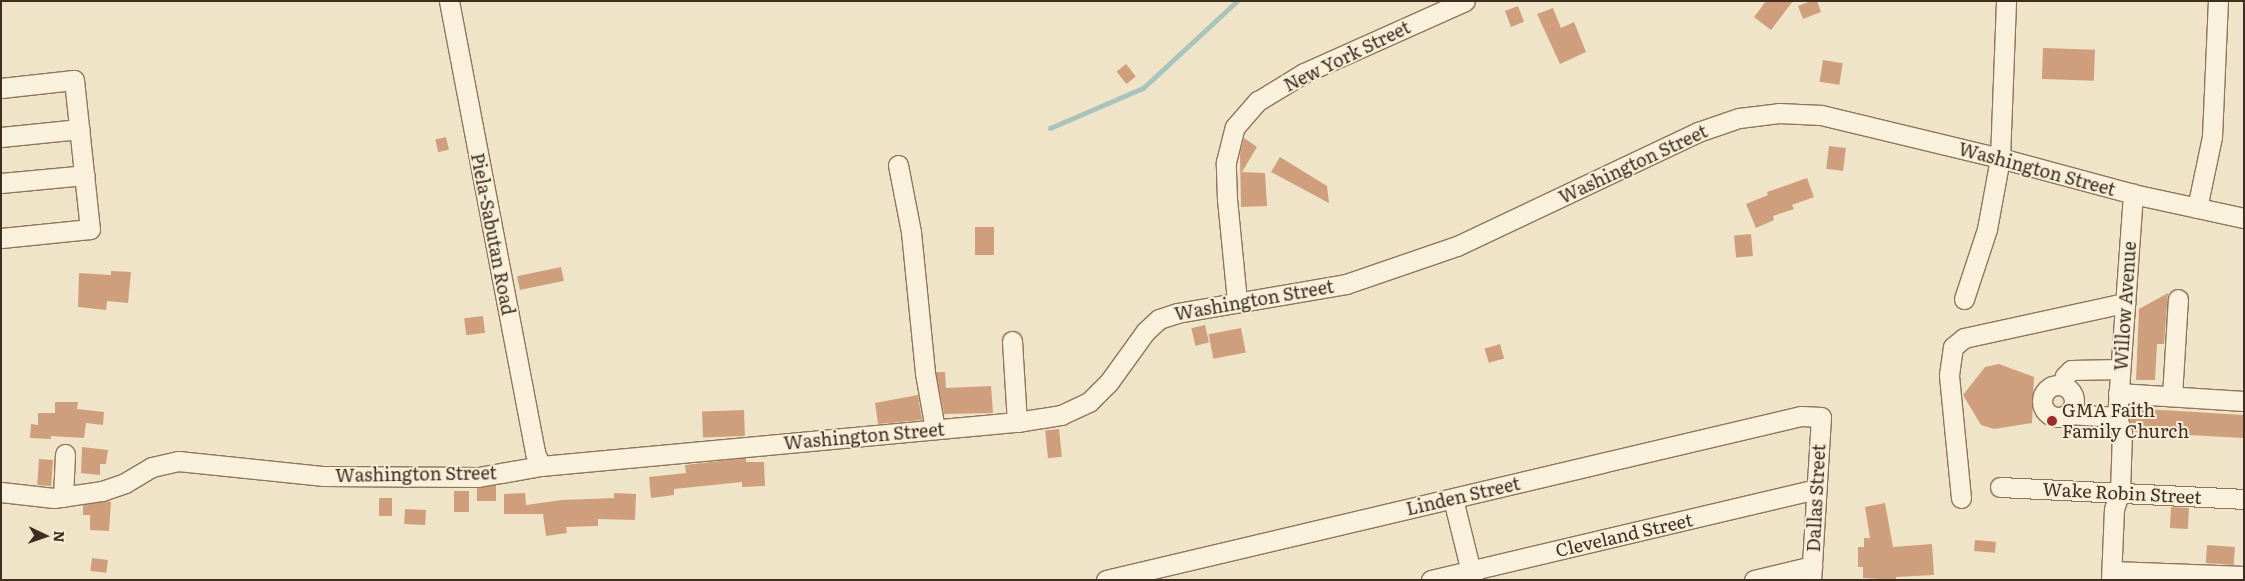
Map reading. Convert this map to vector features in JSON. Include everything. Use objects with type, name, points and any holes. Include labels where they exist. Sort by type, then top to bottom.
[{"type":"street","name":"Piela-Sabutan Road","points":[[449,1],[535,452],[541,466]]},
{"type":"street","name":"New York Street","points":[[1237,301],[1226,162],[1235,127],[1258,101],[1304,73],[1464,1]]},
{"type":"street","points":[[1964,298],[1988,229],[2000,158],[2006,1]]},
{"type":"street","points":[[2197,208],[2212,137],[2218,1]]},
{"type":"street","points":[[1,88],[74,80],[90,229],[1,238]]},
{"type":"street","name":"Washington Street","points":[[1,492],[63,497],[102,491],[125,483],[152,467],[178,461],[334,476],[478,477],[541,466],[1016,422],[1061,415],[1089,402],[1109,382],[1145,332],[1159,319],[1177,312],[1346,284],[1457,246],[1698,132],[1739,118],[1779,113],[1821,115],[2000,158],[2133,194],[2244,218]]},
{"type":"street","points":[[1,137],[80,129]]},
{"type":"street","points":[[898,165],[911,232],[925,374],[935,429]]},
{"type":"street","points":[[1,183],[85,175]]},
{"type":"street","name":"Willow Avenue","points":[[2111,575],[2114,497],[2122,433],[2117,417],[2118,393],[2133,194]]},
{"type":"street","points":[[2172,396],[2178,298]]},
{"type":"street","points":[[1960,498],[1949,375],[1953,347],[1964,338],[2125,303]]},
{"type":"street","points":[[1012,341],[1016,422]]},
{"type":"street","points":[[2062,385],[2065,376],[2071,370],[2120,369]]},
{"type":"street","points":[[2068,414],[2074,401],[2068,388],[2062,385],[2050,387],[2042,396],[2041,402],[2049,415],[2062,417],[2068,414],[2117,417]]},
{"type":"street","points":[[2118,393],[2244,401]]},
{"type":"street","name":"Linden Street","points":[[1106,580],[1801,416],[1821,417]]},
{"type":"street","name":"Dallas Street","points":[[1811,573],[1821,417]]},
{"type":"street","points":[[63,497],[65,454]]},
{"type":"street","name":"Wake Robin Street","points":[[2000,487],[2114,497],[2244,499]]},
{"type":"street","name":"Cleveland Street","points":[[1431,580],[1472,575],[1816,489]]},
{"type":"street","points":[[1453,499],[1472,575]]},
{"type":"street","points":[[1754,580],[1811,573]]},
{"type":"street","points":[[2111,575],[2244,576]]},
{"type":"building","points":[[1766,1],[1793,1],[1771,30],[1754,17]]},
{"type":"building","points":[[1811,1],[1817,1],[1821,12],[1803,19],[1798,6]]},
{"type":"building","points":[[1518,6],[1524,22],[1511,27],[1505,11]]},
{"type":"building","points":[[1553,8],[1561,28],[1574,22],[1586,52],[1560,64],[1537,14]]},
{"type":"building","points":[[2043,48],[2095,50],[2094,81],[2042,79]]},
{"type":"building","points":[[1823,60],[1843,63],[1839,85],[1820,82]]},
{"type":"building","points":[[1126,64],[1136,77],[1126,84],[1117,71]]},
{"type":"building","points":[[446,137],[449,150],[438,152],[435,139]]},
{"type":"building","points":[[1244,138],[1257,147],[1242,172],[1265,173],[1267,206],[1241,207],[1240,154]]},
{"type":"building","points":[[1829,146],[1846,148],[1843,171],[1826,169]]},
{"type":"building","points":[[1280,157],[1327,186],[1329,203],[1271,172]]},
{"type":"building","points":[[1807,178],[1814,197],[1792,205],[1794,209],[1773,216],[1774,220],[1756,228],[1746,204],[1768,195],[1767,192]]},
{"type":"building","points":[[975,227],[994,227],[994,255],[975,255]]},
{"type":"building","points":[[1751,234],[1753,256],[1736,257],[1734,235]]},
{"type":"building","points":[[561,267],[564,281],[520,290],[517,276]]},
{"type":"building","points":[[111,271],[131,272],[128,303],[107,301],[106,310],[78,307],[79,273],[111,275]]},
{"type":"building","points":[[2168,293],[2164,344],[2157,344],[2155,380],[2136,380],[2139,309]]},
{"type":"building","points":[[483,316],[485,333],[466,335],[464,318]]},
{"type":"building","points":[[1205,325],[1209,343],[1195,346],[1191,328]]},
{"type":"building","points":[[1241,328],[1246,353],[1213,359],[1209,334]]},
{"type":"building","points":[[1500,344],[1504,358],[1489,363],[1485,348]]},
{"type":"building","points":[[1999,364],[2034,377],[2032,423],[1994,429],[1981,425],[1963,395],[1985,367]]},
{"type":"building","points":[[936,372],[945,372],[946,388],[991,386],[993,413],[944,414]]},
{"type":"building","points":[[918,395],[922,420],[878,424],[875,403]]},
{"type":"building","points":[[55,402],[78,402],[77,409],[104,412],[103,425],[86,423],[84,438],[51,436],[51,439],[30,438],[31,424],[38,425],[38,413],[55,413]]},
{"type":"building","points":[[2130,408],[2244,415],[2244,438],[2133,432],[2129,418]]},
{"type":"building","points":[[744,410],[745,436],[703,437],[702,411]]},
{"type":"building","points":[[1059,429],[1062,457],[1048,458],[1045,430]]},
{"type":"building","points":[[82,447],[108,450],[106,464],[100,464],[100,475],[81,473]]},
{"type":"building","points":[[746,458],[746,462],[764,462],[765,486],[742,487],[742,482],[674,489],[674,495],[651,498],[649,477],[686,473],[685,465]]},
{"type":"building","points":[[39,459],[53,460],[51,486],[37,485]]},
{"type":"building","points":[[496,485],[496,501],[477,501],[477,488]]},
{"type":"building","points":[[454,491],[469,491],[469,512],[454,512]]},
{"type":"building","points":[[525,493],[526,505],[562,500],[614,498],[614,493],[636,494],[635,520],[598,519],[598,526],[566,527],[567,533],[546,536],[543,514],[504,514],[504,494]]},
{"type":"building","points":[[379,498],[392,498],[392,516],[379,516]]},
{"type":"building","points":[[111,502],[109,531],[90,530],[90,515],[83,515],[83,505]]},
{"type":"building","points":[[1885,503],[1893,547],[1932,544],[1934,575],[1896,577],[1896,580],[1863,578],[1863,567],[1858,567],[1858,547],[1864,547],[1864,538],[1870,538],[1865,507]]},
{"type":"building","points":[[2171,507],[2189,508],[2188,529],[2170,528]]},
{"type":"building","points":[[405,509],[426,510],[425,525],[404,524]]},
{"type":"building","points":[[1975,540],[1996,542],[1995,553],[1974,551]]},
{"type":"building","points":[[2207,545],[2235,547],[2234,565],[2206,563]]},
{"type":"building","points":[[92,558],[108,560],[106,573],[90,571]]},
{"type":"waterway","points":[[1050,128],[1143,88],[1237,1]]},
{"type":"place","name":"GMA Faith Family Church","points":[[2052,421]]}]
